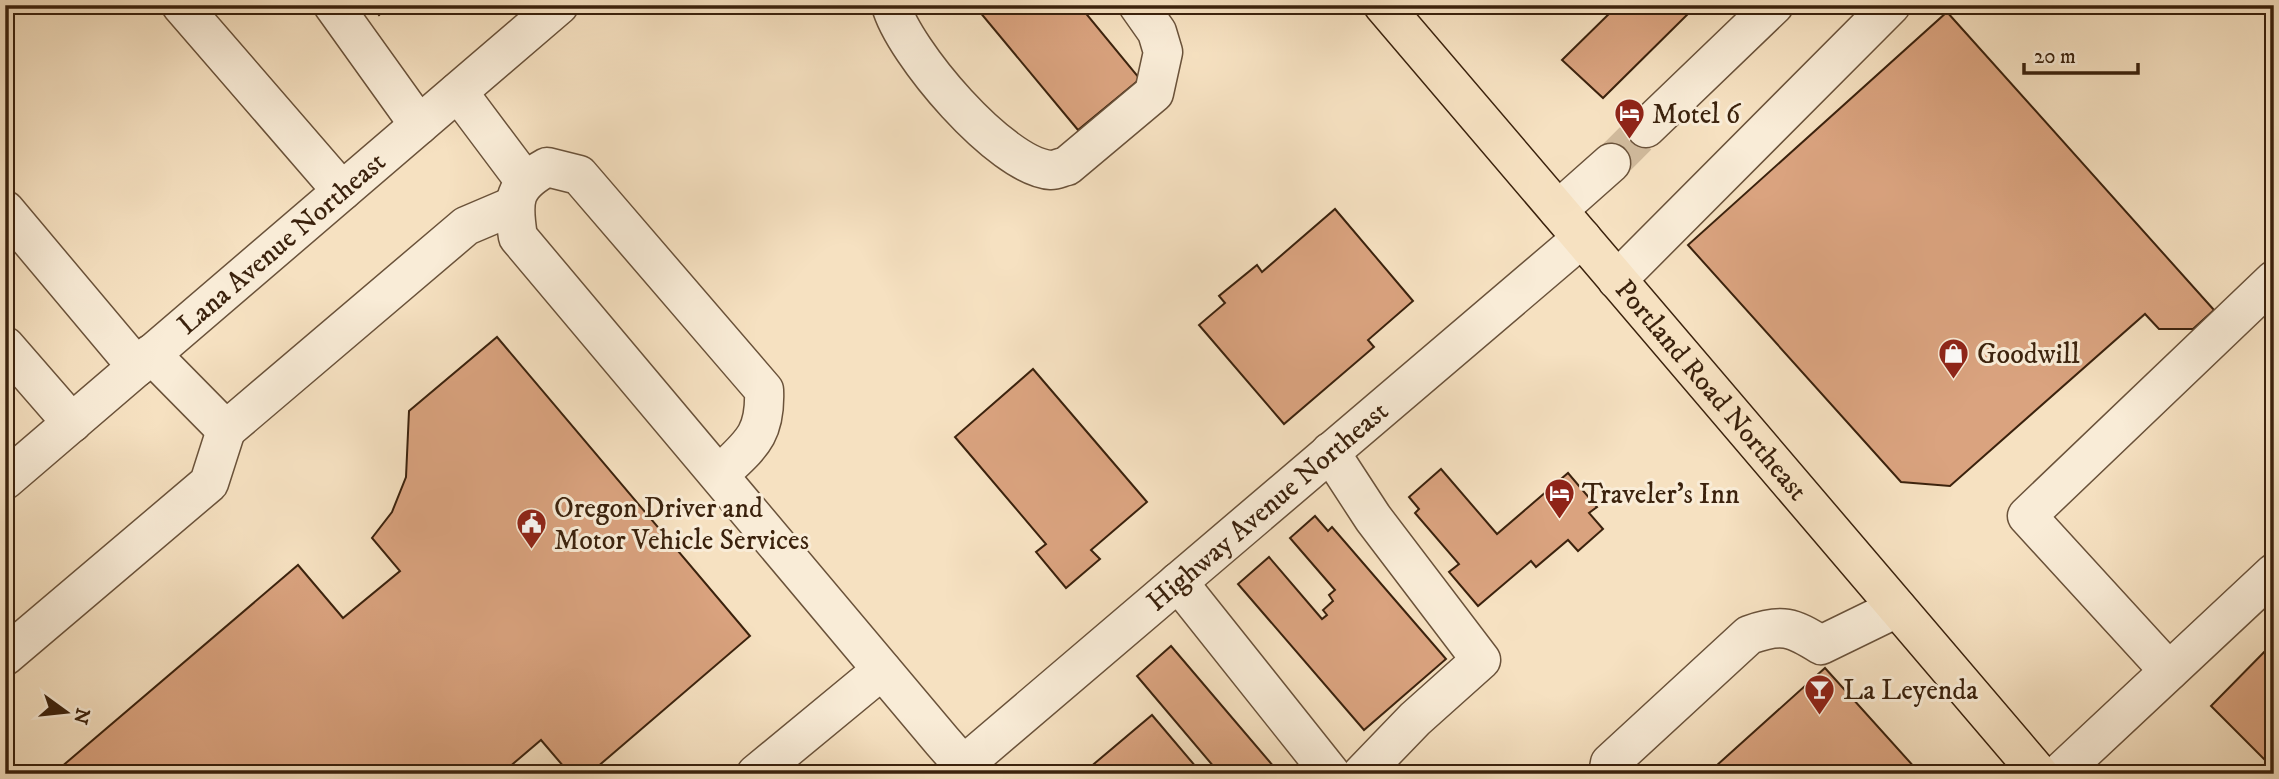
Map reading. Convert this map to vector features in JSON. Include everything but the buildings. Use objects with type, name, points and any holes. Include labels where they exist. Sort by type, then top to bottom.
[{"type":"main road","name":"Portland Road Northeast","points":[[1383,5],[2039,774]]},
{"type":"street","points":[[181,5],[342,191]]},
{"type":"street","points":[[334,5],[419,125]]},
{"type":"street","name":"Lana Avenue Northeast","points":[[5,480],[559,5]]},
{"type":"street","points":[[891,5],[909,46],[981,130],[1024,161],[1052,170],[1067,166],[1154,93],[1163,52],[1157,32],[1138,5]]},
{"type":"street","points":[[1646,128],[1774,5]]},
{"type":"street","points":[[1617,280],[1891,5]]},
{"type":"street","points":[[458,92],[518,193],[518,237],[882,670],[958,770]]},
{"type":"street","points":[[1558,210],[1611,163]]},
{"type":"street","points":[[5,656],[209,483],[226,430],[466,226],[518,193],[547,167],[579,175],[764,390],[765,417],[753,442],[719,475]]},
{"type":"street","points":[[5,210],[144,361],[226,430]]},
{"type":"street","name":"Highway Avenue Northeast","points":[[958,770],[1582,238]]},
{"type":"street","points":[[2169,671],[2027,516],[2274,280]]},
{"type":"street","points":[[5,346],[72,423]]},
{"type":"street","points":[[1331,452],[1373,518],[1481,660],[1415,719],[1362,774]]},
{"type":"street","points":[[2059,774],[2274,573]]},
{"type":"street","points":[[1178,582],[1331,774]]},
{"type":"street","points":[[1608,774],[1610,762],[1749,635],[1772,627],[1796,629],[1821,645],[1897,608]]},
{"type":"street","points":[[756,774],[882,670]]},
{"type":"tunnel","points":[[1611,163],[1646,128]]},
{"type":"place","name":"Motel 6","points":[[1629,141]]},
{"type":"place","name":"Goodwill","points":[[1954,381]]},
{"type":"place","name":"Traveler's Inn","points":[[1559,521]]},
{"type":"place","name":"Oregon Driver and Motor Vehicle Services","points":[[531,551]]},
{"type":"place","name":"La Leyenda","points":[[1820,717]]}]
